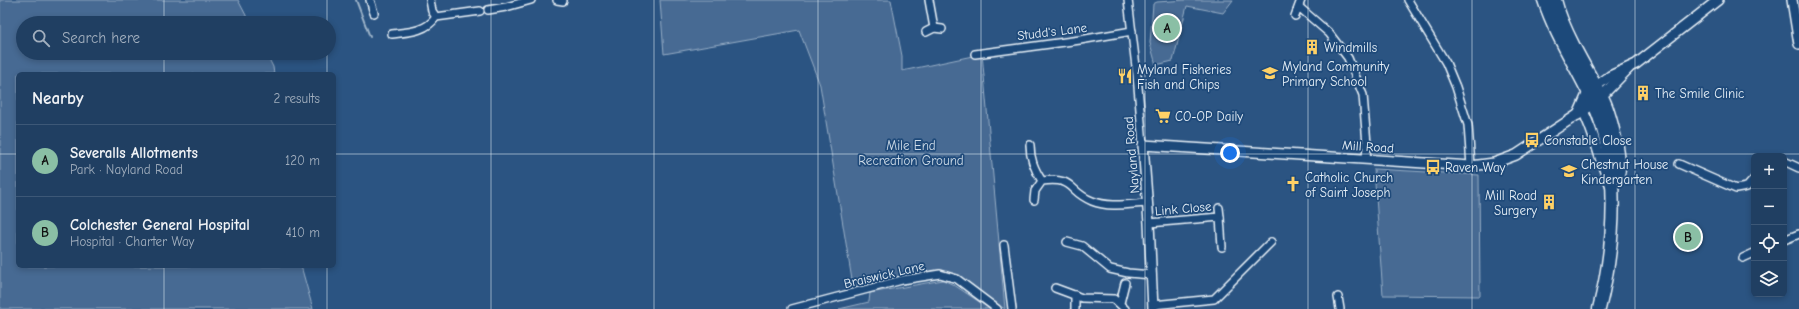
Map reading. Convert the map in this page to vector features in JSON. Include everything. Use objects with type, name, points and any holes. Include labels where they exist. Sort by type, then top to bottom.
[{"type":"main road","points":[[1547,2],[1598,101],[1609,152],[1611,188],[1610,262],[1599,309]]},
{"type":"street","points":[[370,0],[374,13]]},
{"type":"street","points":[[430,0],[432,11],[436,17]]},
{"type":"street","points":[[488,10],[531,0]]},
{"type":"street","points":[[929,0],[934,28]]},
{"type":"street","name":"Nayland Road","points":[[1128,0],[1150,223],[1153,307]]},
{"type":"street","points":[[1408,0],[1446,63],[1456,87],[1468,125],[1471,166]]},
{"type":"street","name":"Mill Road","points":[[1143,145],[1471,166],[1494,163],[1516,155],[1598,101],[1629,68],[1679,32],[1718,0]]},
{"type":"street","points":[[1792,0],[1799,44]]},
{"type":"street","points":[[1295,16],[1300,3],[1329,33],[1348,58],[1363,95],[1367,144],[1366,159]]},
{"type":"street","points":[[436,17],[480,11]]},
{"type":"street","points":[[392,34],[423,29],[433,23],[436,17]]},
{"type":"street","points":[[926,32],[934,28],[942,29]]},
{"type":"street","name":"Studd's Lane","points":[[975,54],[1080,40],[1132,31]]},
{"type":"street","name":"Mill Road","points":[[1592,89],[1610,76],[1629,68]]},
{"type":"street","points":[[1592,89],[1580,113],[1591,127],[1605,175],[1611,188]]},
{"type":"street","points":[[1030,145],[1030,156],[1042,181]]},
{"type":"street","points":[[1787,162],[1799,168]]},
{"type":"street","points":[[1679,164],[1736,189],[1747,187],[1751,182]]},
{"type":"street","points":[[1034,200],[1035,191],[1042,181],[1054,179],[1065,181],[1083,197],[1093,202],[1107,205],[1148,203]]},
{"type":"street","name":"Link Close","points":[[1219,208],[1222,247]]},
{"type":"street","name":"Link Close","points":[[1150,223],[1220,217]]},
{"type":"street","points":[[1787,239],[1799,234]]},
{"type":"street","points":[[1067,242],[1082,246],[1110,269],[1128,273],[1152,275]]},
{"type":"street","points":[[1153,307],[1214,299],[1271,242]]},
{"type":"street","points":[[1004,245],[1012,309]]},
{"type":"street","points":[[1742,258],[1751,254]]},
{"type":"street","name":"Braiswick Lane","points":[[792,309],[902,280],[940,274],[957,278],[996,309]]},
{"type":"street","points":[[1122,306],[1125,282]]},
{"type":"street","points":[[1055,288],[1075,295],[1094,299],[1114,299],[1122,306]]},
{"type":"street","points":[[1075,295],[1075,309]]},
{"type":"street","points":[[1338,297],[1340,309]]},
{"type":"green space","points":[[0,0],[238,0],[246,16],[16,16],[16,60],[270,60],[274,72],[16,72],[16,268],[302,268],[313,309],[0,309]]},
{"type":"green space","name":"Mile End Recreation Ground","points":[[660,0],[891,0],[902,56],[902,71],[982,54],[1005,309],[960,277],[939,270],[853,286],[820,85],[799,30],[664,54]]},
{"type":"green space","points":[[1186,0],[1233,0],[1223,13],[1187,6],[1173,61],[1156,65],[1150,43],[1153,4],[1157,2]]},
{"type":"green space","points":[[1374,169],[1479,175],[1480,296],[1383,295]]},
{"type":"green space","points":[[943,280],[954,285],[990,309],[839,309],[869,302],[870,293]]},
{"type":"waterway","points":[[356,0],[370,37]]},
{"type":"place","name":"Severalls Allotments","points":[[1167,28]]},
{"type":"place","name":"Windmills","points":[[1312,47]]},
{"type":"place","name":"Myland Community Primary School","points":[[1270,73]]},
{"type":"place","name":"Myland Fisheries Fish and Chips","points":[[1125,76]]},
{"type":"place","name":"The Smile Clinic","points":[[1643,93]]},
{"type":"place","name":"CO-OP Daily","points":[[1163,116]]},
{"type":"place","name":"Constable Close","points":[[1532,140]]},
{"type":"place","name":"Raven Way","points":[[1433,167]]},
{"type":"place","name":"Chestnut House Kindergarten","points":[[1569,171]]},
{"type":"place","name":"Catholic Church of Saint Joseph","points":[[1293,184]]},
{"type":"place","name":"Mill Road Surgery","points":[[1549,202]]},
{"type":"place","name":"Colchester General Hospital","points":[[1688,237]]}]
